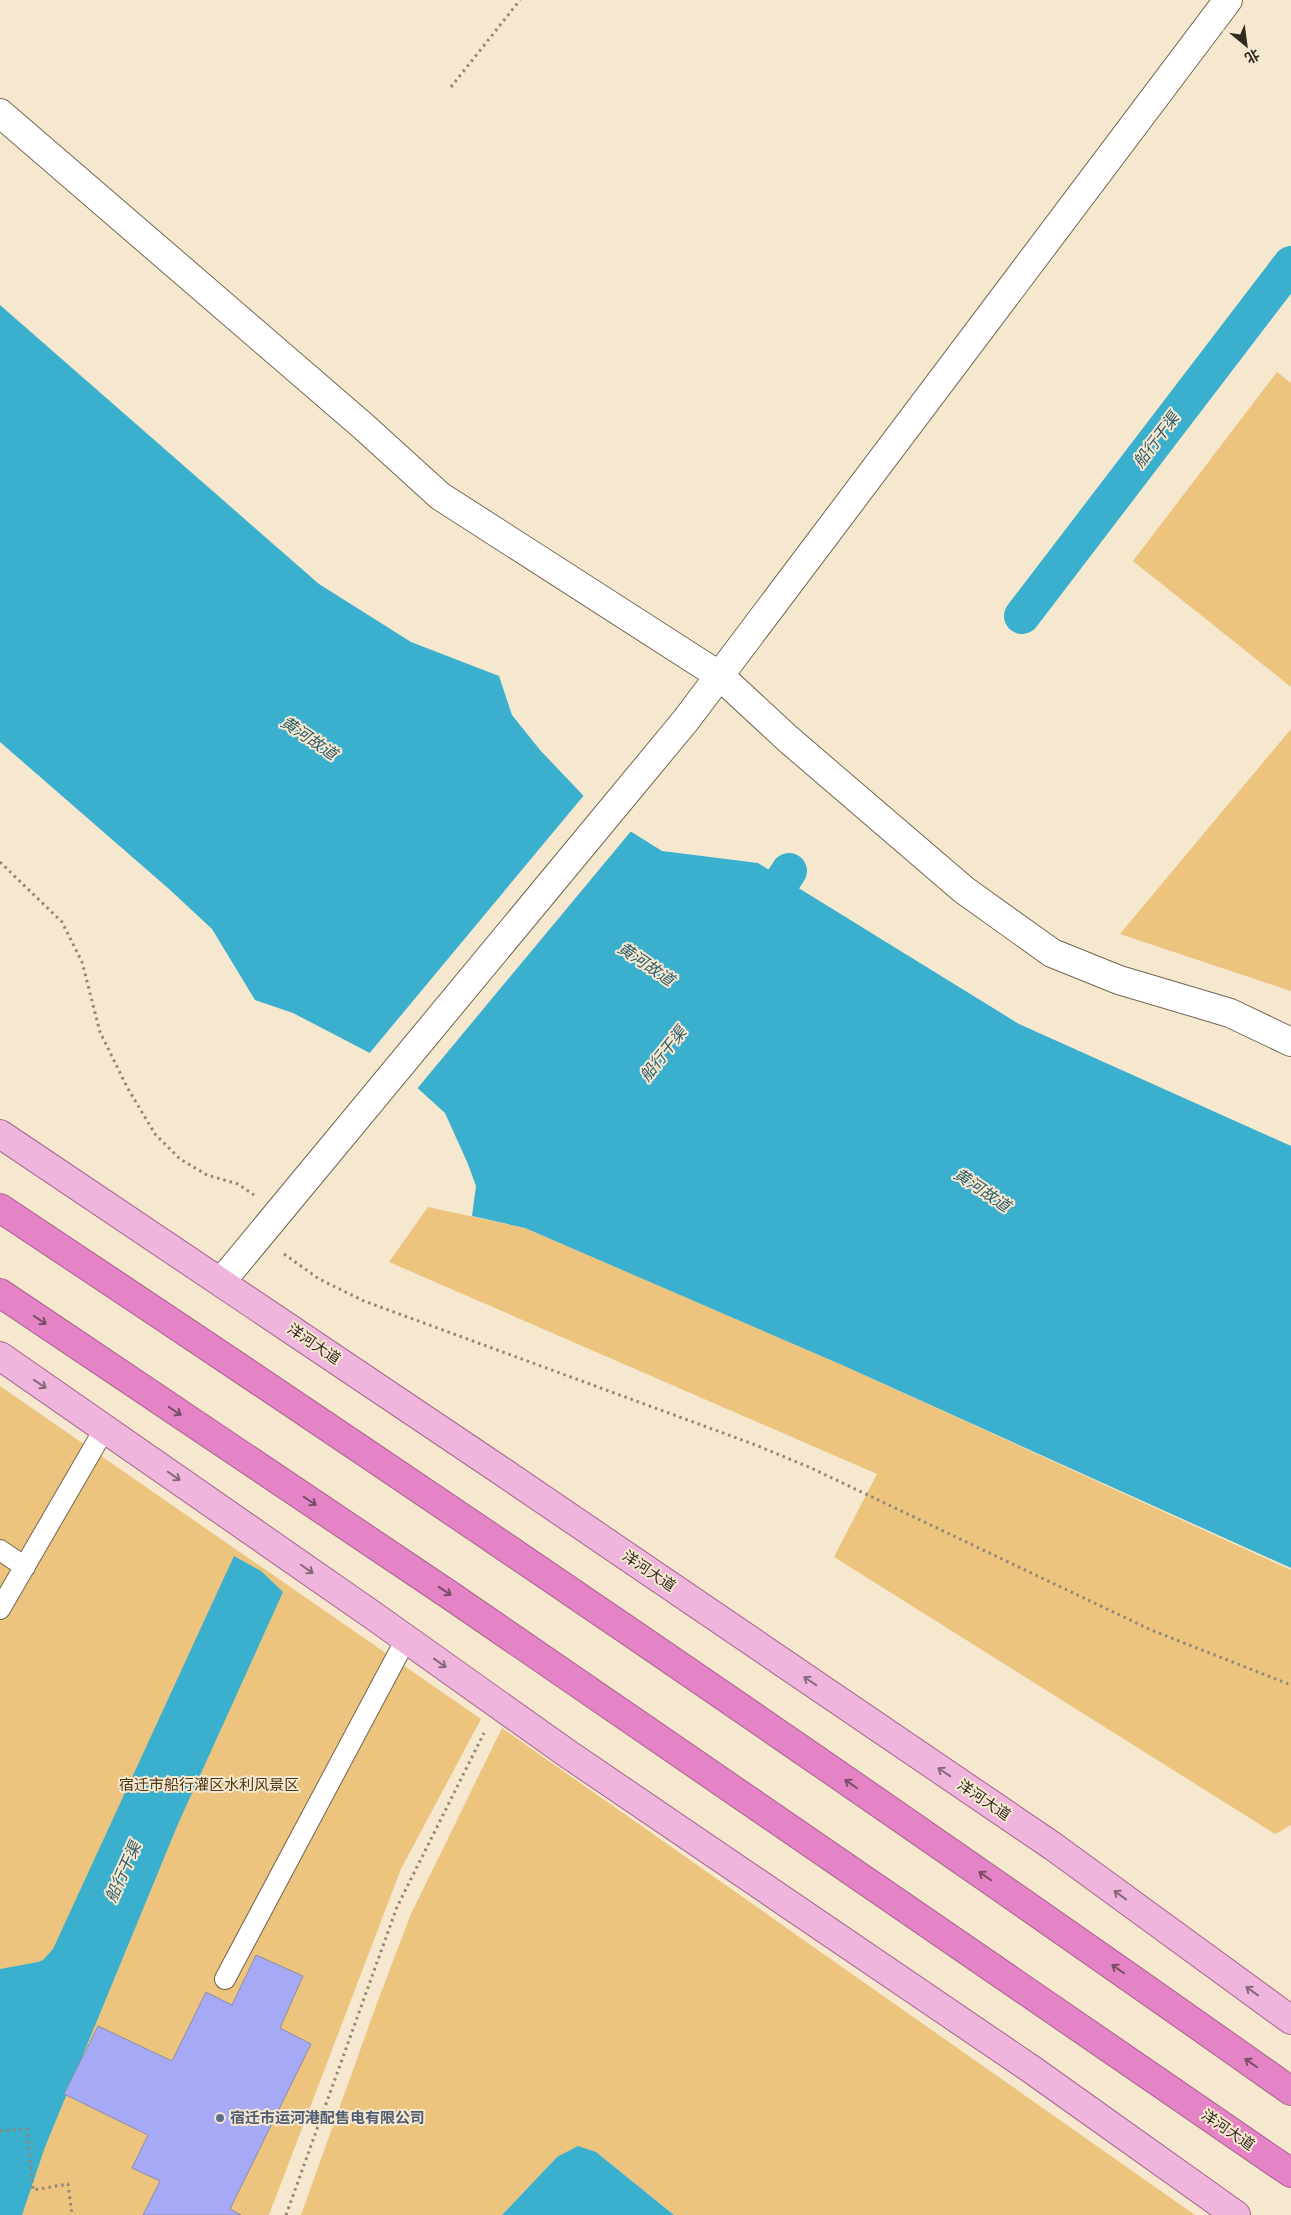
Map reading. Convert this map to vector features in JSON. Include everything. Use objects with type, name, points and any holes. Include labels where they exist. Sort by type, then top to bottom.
[{"type":"highway","points":[[0,1208],[515,1552],[1092,1950],[1291,2091]]},
{"type":"highway","name":"洋河大道","points":[[0,1293],[467,1606],[1291,2173]]},
{"type":"main road","name":"洋河大道","points":[[0,1134],[506,1473],[1054,1847],[1291,2020]]},
{"type":"main road","points":[[0,1356],[406,1639],[498,1706],[1031,2069],[1236,2215]]},
{"type":"street","points":[[221,1282],[686,720],[1228,0]]},
{"type":"street","points":[[0,113],[363,426],[440,496],[720,676],[788,739],[964,890],[1052,953],[1119,980],[1230,1013],[1291,1042]]},
{"type":"lane","points":[[0,1609],[105,1428]]},
{"type":"lane","points":[[0,1550],[25,1567]]},
{"type":"lane","points":[[225,1979],[406,1639]]},
{"type":"path","points":[[451,87],[520,0]]},
{"type":"path","points":[[0,862],[62,922],[82,962],[100,1032],[155,1134],[180,1159],[208,1175],[238,1184],[279,1212]]},
{"type":"path","points":[[260,1235],[319,1279],[364,1302],[753,1444],[801,1464],[1151,1630],[1291,1685]]},
{"type":"path","points":[[286,2215],[397,1907],[498,1706]]},
{"type":"path","points":[[0,2131],[27,2129],[34,2190],[68,2184],[72,2215]]},
{"type":"green space","points":[[1277,372],[1291,383],[1291,687],[1133,561]]},
{"type":"green space","points":[[1291,729],[1291,991],[1120,934]]},
{"type":"green space","points":[[428,1207],[525,1228],[842,1365],[1291,1570],[1291,1825],[1275,1834],[834,1557],[877,1474],[389,1262]]},
{"type":"green space","name":"宿迁市船行灌区水利风景区","points":[[0,1386],[481,1719],[401,1869],[269,2215],[0,2215]]},
{"type":"green space","points":[[502,1728],[1195,2215],[674,2215],[596,2152],[557,2157],[502,2215],[301,2215],[411,1914]]},
{"type":"water","name":"黄河故道","points":[[0,305],[319,584],[411,642],[499,676],[512,715],[540,750],[598,811],[662,851],[758,863],[1019,1024],[1291,1146],[1291,1568],[842,1365],[525,1228],[472,1216],[476,1186],[445,1113],[391,1064],[293,1013],[255,1000],[212,929],[169,889],[0,742]]},
{"type":"water","points":[[234,1556],[261,1571],[283,1592],[178,1824],[45,2147],[22,2215],[0,2215],[0,1969],[38,1962],[43,1960],[53,1949]]},
{"type":"water","points":[[578,2146],[596,2152],[674,2215],[502,2215],[557,2157]]},
{"type":"pier","points":[[585,794],[600,809],[632,830],[416,1090],[389,1066],[368,1055]]},
{"type":"building","points":[[256,1955],[303,1976],[280,2028],[311,2044],[230,2209],[241,2215],[143,2215],[160,2181],[132,2168],[148,2135],[64,2094],[98,2026],[172,2061],[206,1992],[232,2005]]},
{"type":"waterway","name":"船行干渠","points":[[1022,616],[1291,264]]},
{"type":"waterway","name":"船行干渠","points":[[757,920],[789,871]]},
{"type":"place","name":"宿迁市运河港配售电有限公司","points":[[220,2118]]}]
